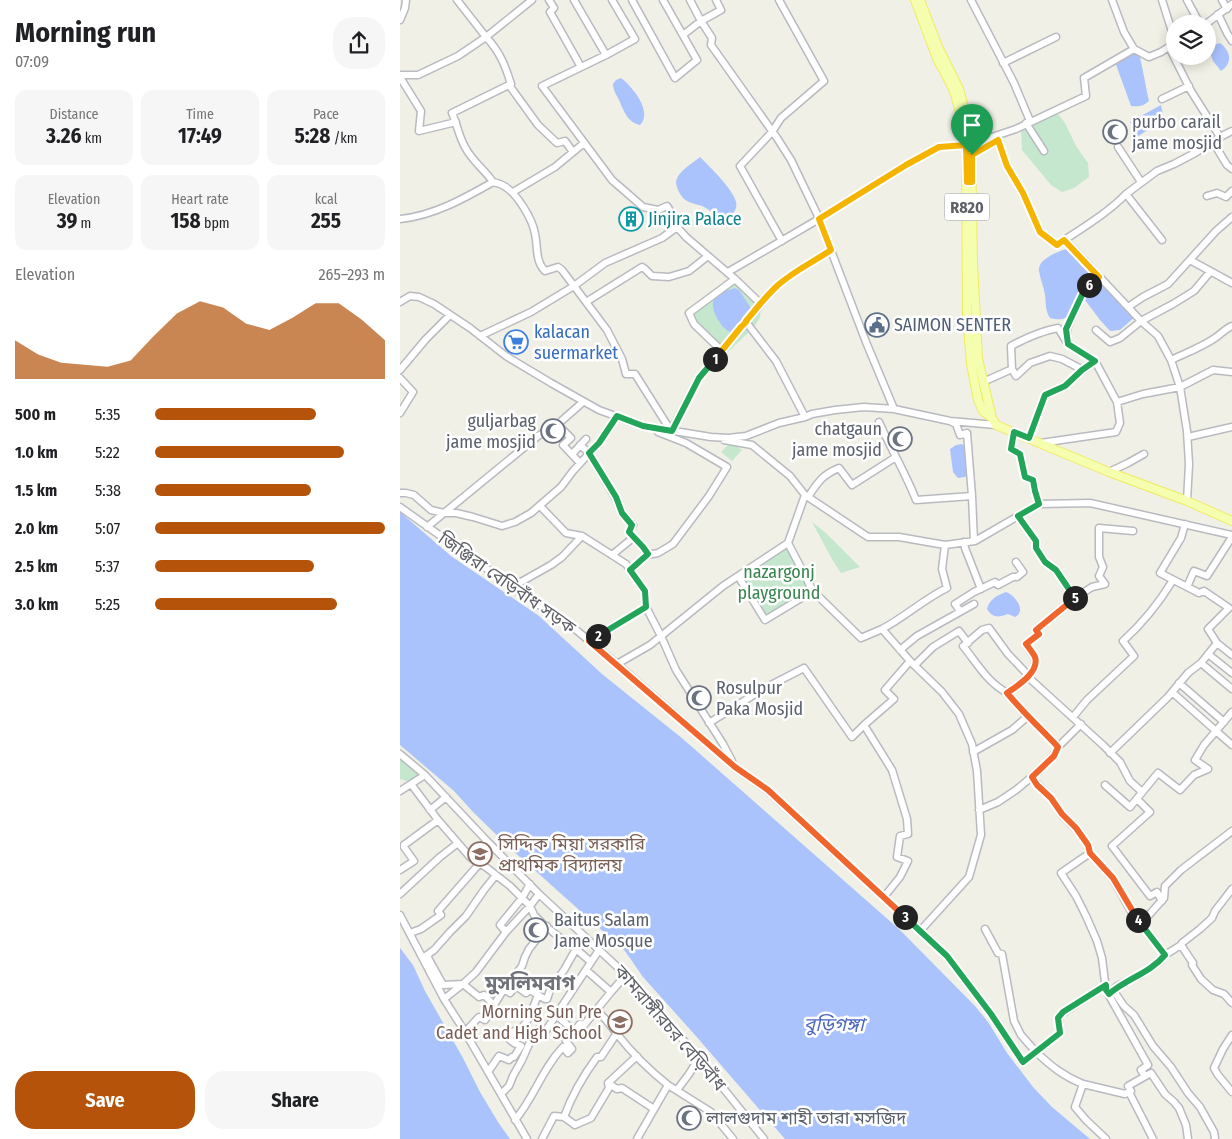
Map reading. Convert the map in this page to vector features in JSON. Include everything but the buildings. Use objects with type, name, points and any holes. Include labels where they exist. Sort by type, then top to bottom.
[{"type":"main road","name":"R820","points":[[914,0],[938,61],[954,91],[972,155],[967,314],[971,364],[978,400],[983,411],[994,421]]},
{"type":"main road","name":"R820","points":[[920,0],[938,47],[959,89],[967,118],[978,359],[994,421]]},
{"type":"main road","points":[[994,421],[1014,432],[1109,472],[1187,501],[1232,521]]},
{"type":"street","points":[[400,20],[406,0]]},
{"type":"street","points":[[457,0],[496,48],[506,67],[511,84],[452,113],[464,146],[493,182],[503,185],[513,192],[532,222],[537,256],[542,269],[545,271],[558,267],[562,270],[606,330],[622,359],[626,374],[635,374],[672,431]]},
{"type":"street","points":[[456,122],[419,131],[421,111],[400,76],[418,75],[458,56],[486,37],[532,0]]},
{"type":"street","points":[[549,0],[554,8],[550,12],[581,67]]},
{"type":"street","points":[[574,0],[606,55]]},
{"type":"street","points":[[612,0],[635,39],[542,86],[612,180],[643,207],[658,210],[667,206],[679,225],[677,227],[686,237],[728,272],[761,304]]},
{"type":"street","points":[[632,0],[675,78],[697,60],[663,0]]},
{"type":"street","points":[[690,0],[701,22],[712,38],[711,45],[791,160],[819,219],[894,409]]},
{"type":"street","points":[[682,35],[721,10],[716,0]]},
{"type":"street","points":[[779,0],[824,81],[782,118],[772,132],[740,166],[782,241]]},
{"type":"street","points":[[971,0],[1014,83],[1028,122],[1044,151]]},
{"type":"street","points":[[1112,0],[1124,32],[1134,49],[1149,57],[1166,48]]},
{"type":"street","points":[[1162,0],[1166,16]]},
{"type":"street","points":[[1187,0],[1195,15]]},
{"type":"street","points":[[1222,0],[1229,6],[1218,14],[1232,41]]},
{"type":"street","points":[[1003,63],[1056,37]]},
{"type":"street","points":[[728,272],[939,147],[969,145],[1016,129],[1077,101],[1086,96],[1084,78],[1134,49]]},
{"type":"street","points":[[1181,65],[1189,86],[1220,137]]},
{"type":"street","points":[[508,85],[538,125],[557,143],[565,141],[573,152]]},
{"type":"street","points":[[1162,99],[1189,86]]},
{"type":"street","points":[[972,155],[998,140],[1007,166],[1023,193],[1040,232],[1057,245],[1121,200],[1156,171],[1181,161],[1232,131]]},
{"type":"street","points":[[1220,137],[1216,147],[1227,165],[1232,169]]},
{"type":"street","points":[[513,192],[555,167],[584,143]]},
{"type":"street","points":[[1118,147],[1141,182]]},
{"type":"street","points":[[400,219],[429,212],[466,197],[493,182]]},
{"type":"street","points":[[1207,196],[1217,193],[1226,197],[1232,191]]},
{"type":"street","points":[[1126,194],[1162,240]]},
{"type":"street","points":[[1128,307],[1168,284],[1216,231],[1232,217]]},
{"type":"street","points":[[480,336],[531,312],[574,286],[605,263],[662,238],[677,227]]},
{"type":"street","points":[[1064,240],[1141,321],[1158,336],[1171,360],[1180,387],[1188,437],[1187,501]]},
{"type":"street","points":[[672,431],[699,378],[746,321],[777,286],[798,270],[831,250]]},
{"type":"street","points":[[586,302],[642,267],[652,276],[669,277],[689,271],[708,256]]},
{"type":"street","points":[[1190,260],[1232,284]]},
{"type":"street","points":[[1096,330],[1110,342],[1120,338],[1141,321],[1194,291],[1210,272]]},
{"type":"street","points":[[1068,344],[1066,329],[1082,295],[1092,282],[1099,277]]},
{"type":"street","points":[[722,351],[694,324],[689,313],[735,279]]},
{"type":"street","points":[[400,302],[410,296],[419,297],[434,304],[506,356],[584,402],[599,410],[686,443],[727,467],[709,496],[673,544],[658,553],[648,554],[630,570]]},
{"type":"street","points":[[400,370],[426,339],[450,315]]},
{"type":"street","points":[[746,322],[776,361],[805,417]]},
{"type":"street","points":[[1171,360],[1200,346],[1232,326]]},
{"type":"street","points":[[1042,443],[1116,432],[1120,423],[1117,402],[1095,361],[1068,344],[1058,328],[1028,337],[1010,346],[1012,369],[1016,376],[1030,363],[1050,356],[1062,359],[1082,370]]},
{"type":"street","points":[[1029,438],[1045,395],[1065,386],[1095,361]]},
{"type":"street","points":[[983,382],[1012,369]]},
{"type":"street","points":[[1117,402],[1143,394],[1180,387],[1213,370],[1232,372]]},
{"type":"street","points":[[400,378],[413,392],[400,412]]},
{"type":"street","points":[[427,526],[584,402]]},
{"type":"street","points":[[711,437],[746,436],[778,423],[812,414],[864,407],[894,409],[950,421],[994,421]]},
{"type":"street","points":[[400,493],[414,495],[432,510],[444,514],[456,513],[502,526],[521,520],[532,513],[561,487],[599,443],[617,416]]},
{"type":"street","points":[[950,421],[956,424],[960,435],[967,433],[974,541]]},
{"type":"street","points":[[879,422],[916,500],[972,496]]},
{"type":"street","points":[[557,424],[570,438],[563,445],[580,463]]},
{"type":"street","points":[[643,426],[687,432],[752,445],[790,476],[806,496],[868,537],[899,537],[945,544],[974,541],[1039,504],[1090,503],[1232,536],[1207,576],[1194,571],[1187,587]]},
{"type":"street","points":[[1188,437],[1232,427]]},
{"type":"street","points":[[1014,432],[1011,449],[1020,454],[1025,477],[1033,480],[1039,504]]},
{"type":"street","points":[[572,454],[586,438]]},
{"type":"street","points":[[580,445],[589,453],[616,497],[622,513],[632,525],[629,532],[648,554]]},
{"type":"street","points":[[1109,472],[1144,454]]},
{"type":"street","points":[[617,664],[650,645],[716,591],[788,543],[806,496],[828,472],[839,468],[852,485],[896,457]]},
{"type":"street","points":[[540,506],[566,533],[582,536],[626,564],[645,591],[646,607],[676,670],[723,744],[735,767]]},
{"type":"street","name":"জিঞ্জিরা বেড়িবাঁধ সড়ক","points":[[400,507],[512,587],[569,624],[735,767],[768,790],[947,956],[991,1014],[1023,1062],[1036,1052]]},
{"type":"street","points":[[1018,516],[1036,541],[1036,548],[1045,562],[1056,570],[1076,598]]},
{"type":"street","points":[[1185,524],[1181,538],[1160,573],[1199,593],[1204,591],[1228,608],[1208,629],[1217,643],[1232,655]]},
{"type":"street","points":[[1007,693],[1028,677],[1035,667],[1035,658],[1026,644],[1039,634],[1036,630],[1092,587],[1105,584],[1099,576],[1103,568],[1099,557],[1099,528],[1133,532]]},
{"type":"street","points":[[512,587],[562,557],[582,536]]},
{"type":"street","points":[[612,555],[634,537]]},
{"type":"street","points":[[964,542],[981,589]]},
{"type":"street","points":[[788,543],[813,591],[861,638],[897,621],[934,594],[947,588],[942,569],[945,544]]},
{"type":"street","points":[[960,611],[955,604],[995,582],[998,585],[1013,577],[1018,577],[1023,572],[1016,562]]},
{"type":"street","points":[[738,576],[765,620],[813,591]]},
{"type":"street","points":[[1073,717],[1087,700],[1134,656],[1123,641],[1148,617],[1173,580]]},
{"type":"street","points":[[900,650],[917,636],[974,604]]},
{"type":"street","points":[[589,641],[646,607]]},
{"type":"street","points":[[1058,747],[1007,693],[997,688],[985,676],[963,646],[982,630],[989,628],[1028,677],[1120,762],[1130,781],[1142,792]]},
{"type":"street","points":[[882,629],[912,663],[942,692],[959,714],[972,744],[977,771],[981,836],[969,877],[920,931]]},
{"type":"street","points":[[709,723],[763,689],[804,668],[852,737],[894,698],[885,690],[912,663],[959,631],[968,642]]},
{"type":"street","points":[[1110,753],[1172,692],[1188,673],[1201,663],[1217,643]]},
{"type":"street","points":[[1208,654],[1232,673]]},
{"type":"street","points":[[1201,663],[1232,690]]},
{"type":"street","points":[[1179,683],[1224,722]]},
{"type":"street","points":[[1172,692],[1232,746]]},
{"type":"street","points":[[1105,785],[1130,807],[1158,774],[1180,790],[1194,775],[1208,769],[1195,760],[1204,745],[1232,712]]},
{"type":"street","points":[[973,752],[1012,730],[1027,716]]},
{"type":"street","points":[[980,810],[1004,798],[1032,777],[1054,756],[1058,747],[1081,724]]},
{"type":"street","points":[[864,725],[892,770],[907,819],[908,834],[900,836],[898,857],[908,860],[900,877],[884,897]]},
{"type":"street","name":"কামরাঙ্গীরচর বেড়িবাঁধ","points":[[400,754],[425,775],[539,894],[626,975],[699,1058],[764,1139]]},
{"type":"street","points":[[400,791],[425,775]]},
{"type":"street","points":[[1032,777],[1076,828],[1088,845],[1090,853],[1113,878],[1132,913],[1165,955]]},
{"type":"street","points":[[411,784],[438,820],[470,857],[522,898],[530,906],[534,915],[591,962]]},
{"type":"street","points":[[430,810],[446,797]]},
{"type":"street","points":[[1137,799],[1150,812],[1112,846],[1150,896],[1157,892],[1162,900]]},
{"type":"street","points":[[400,870],[414,861],[404,845],[438,820]]},
{"type":"street","points":[[1140,924],[1164,898],[1165,886],[1181,870],[1232,831]]},
{"type":"street","points":[[470,857],[487,841]]},
{"type":"street","points":[[400,894],[458,843]]},
{"type":"street","points":[[1090,853],[1061,873],[1076,896],[1097,941],[1102,958],[1106,990],[1111,992],[1134,1015],[1153,1046],[1200,1107],[1214,1132],[1215,1139]]},
{"type":"street","points":[[410,934],[441,915],[438,911],[480,863]]},
{"type":"street","points":[[425,957],[466,916],[496,876]]},
{"type":"street","points":[[506,932],[500,925],[522,898],[530,884]]},
{"type":"street","points":[[1111,992],[1117,986],[1140,975],[1159,962],[1165,955],[1181,945],[1200,929],[1212,918],[1232,889]]},
{"type":"street","points":[[444,999],[476,972],[506,932],[539,894]]},
{"type":"street","points":[[400,915],[443,985],[463,984],[479,997],[484,995],[494,1005]]},
{"type":"street","points":[[465,1032],[479,1017],[485,1020],[493,1010],[504,989],[522,966],[524,957],[529,949],[547,926]]},
{"type":"street","points":[[985,928],[998,953],[1002,954],[1014,1021],[1020,1034],[1055,1070],[1069,1078],[1083,1084],[1120,1093],[1125,1094],[1129,1092]]},
{"type":"street","points":[[1181,945],[1201,979],[1213,990],[1224,994],[1232,1003]]},
{"type":"street","points":[[504,989],[510,993],[516,986],[526,993],[530,990],[545,1000],[547,999],[550,990],[576,949]]},
{"type":"street","points":[[501,1094],[510,1086],[512,1076],[530,1042],[539,1029],[545,1032],[599,950]]},
{"type":"street","points":[[425,957],[444,999],[527,1139]]},
{"type":"street","points":[[586,970],[611,992]]},
{"type":"street","points":[[515,1120],[524,1109],[541,1077],[562,1047],[569,1053],[572,1049],[566,1042],[574,1031],[580,1024],[584,1026],[626,975]]},
{"type":"street","points":[[1036,1052],[1060,1033],[1058,1018],[1060,1015],[1106,985]]},
{"type":"street","points":[[1111,992],[1148,1066],[1141,1070],[1145,1076]]},
{"type":"street","points":[[488,1072],[499,1056],[509,1060],[512,1056],[514,1057],[521,1046],[509,1039],[514,1031],[524,1036],[526,1032],[522,1028],[529,1018],[538,996]]},
{"type":"street","points":[[596,1010],[655,1074],[668,1085],[711,1112],[730,1138]]},
{"type":"street","points":[[556,1015],[574,1031]]},
{"type":"street","points":[[564,1117],[572,1096],[586,1072],[597,1057],[601,1057],[616,1033]]},
{"type":"street","points":[[1232,1035],[1214,1068],[1232,1092]]},
{"type":"street","points":[[608,1083],[637,1056]]},
{"type":"street","points":[[677,1090],[699,1058]]},
{"type":"street","points":[[1153,1139],[1129,1092],[1131,1091],[1128,1086],[1151,1074],[1160,1088],[1179,1108],[1186,1125],[1188,1139]]},
{"type":"street","points":[[542,1139],[554,1116],[564,1117],[575,1125],[591,1118],[609,1088],[608,1083]]},
{"type":"street","points":[[608,1083],[617,1089],[622,1088],[654,1109]]},
{"type":"street","points":[[1083,1084],[1075,1107],[1106,1139]]},
{"type":"street","points":[[638,1139],[668,1085]]},
{"type":"green space","points":[[1055,110],[1065,123],[1076,146],[1088,163],[1089,177],[1074,188],[1062,192],[1051,185],[1022,150],[1021,130]]},
{"type":"green space","points":[[731,282],[737,282],[761,304],[760,318],[754,327],[728,352],[722,351],[702,333],[691,311],[704,298]]},
{"type":"green space","points":[[731,442],[742,450],[732,461],[721,452]]},
{"type":"green space","points":[[812,522],[827,534],[860,567],[841,573]]},
{"type":"green space","name":"nazargonj playground","points":[[788,543],[813,591],[765,620],[738,576]]},
{"type":"green space","points":[[400,756],[421,776],[410,782],[400,779]]},
{"type":"water","points":[[1220,43],[1224,46],[1229,58],[1227,65],[1221,71],[1216,65],[1216,44]]},
{"type":"water","points":[[1128,47],[1138,51],[1149,101],[1139,106],[1131,106],[1114,59]]},
{"type":"water","points":[[621,78],[636,93],[643,107],[643,120],[640,125],[636,124],[626,115],[614,90],[613,84]]},
{"type":"water","points":[[1161,105],[1164,119],[1137,137],[1130,122]]},
{"type":"water","points":[[700,157],[731,191],[736,208],[730,216],[722,216],[702,206],[688,202],[678,191],[677,178]]},
{"type":"water","points":[[1072,247],[1093,272],[1081,289],[1071,313],[1063,319],[1050,318],[1046,310],[1039,266],[1051,255]]},
{"type":"water","points":[[1097,279],[1112,285],[1137,315],[1120,330],[1110,331],[1085,300],[1090,288]]},
{"type":"water","points":[[735,288],[739,290],[751,308],[735,334],[721,324],[715,315],[713,304],[717,295]]},
{"type":"water","points":[[962,444],[966,448],[968,475],[958,478],[953,472],[950,449]]},
{"type":"water","name":"বুড়িগঙ্গা","points":[[400,512],[451,556],[539,616],[602,674],[683,739],[900,930],[975,1006],[1033,1087],[1052,1107],[1090,1139],[785,1139],[643,977],[625,951],[511,849],[454,791],[400,745]]},
{"type":"water","points":[[1006,592],[1016,600],[1020,611],[1015,617],[1008,614],[994,616],[987,609],[990,603],[997,596]]},
{"type":"water","points":[[400,948],[413,965],[425,991],[480,1092],[510,1139],[400,1139]]},
{"type":"place","name":"purbo carail jame mosjid","points":[[1115,132]]},
{"type":"place","name":"Jinjira Palace","points":[[631,219]]},
{"type":"place","name":"SAIMON SENTER","points":[[877,325]]},
{"type":"place","name":"kalacan suermarket","points":[[516,342]]},
{"type":"place","name":"guljarbag jame mosjid","points":[[553,431]]},
{"type":"place","name":"chatgaun jame mosjid","points":[[900,439]]},
{"type":"place","name":"Rosulpur Paka Mosjid","points":[[699,698]]},
{"type":"place","name":"সিদ্দিক মিয়া সরকারি প্রাথমিক বিদ্যালয়","points":[[480,854]]},
{"type":"place","name":"Baitus Salam Jame Mosque","points":[[536,930]]},
{"type":"place","name":"Morning Sun Pre Cadet and High School","points":[[620,1022]]},
{"type":"place","name":"লালগুদাম শাহী তারা মসজিদ","points":[[689,1118]]},
{"type":"district","name":"মুসলিমবাগ","points":[[530,983]]},
{"type":"route","points":[[998,140],[1007,166],[1023,193],[1040,232],[1057,245],[1064,240],[1099,277],[1092,282],[1082,295],[1066,329],[1068,344],[1095,361],[1065,386],[1045,395],[1029,438],[1014,432],[1011,449],[1020,454],[1025,477],[1033,480],[1039,504],[1018,516],[1036,541],[1036,548],[1045,562],[1056,570],[1076,598],[1036,630],[1039,634],[1026,644],[1035,658],[1035,667],[1028,677],[1007,693],[1058,747],[1054,756],[1032,777],[1076,828],[1088,845],[1090,853],[1113,878],[1132,913],[1165,955],[1159,962],[1140,975],[1117,986],[1109,994],[1106,990],[1106,985],[1063,1012],[1058,1018],[1060,1033],[1023,1062],[991,1014],[947,956],[768,790],[735,767],[589,641],[646,607],[645,591],[630,570],[648,554],[629,532],[632,525],[622,513],[616,497],[589,453],[599,443],[617,416],[643,426],[672,431],[699,378],[746,321],[777,286],[798,270],[831,250],[819,219],[906,165],[939,147],[966,145],[967,182],[972,182],[972,155],[998,140]]}]
